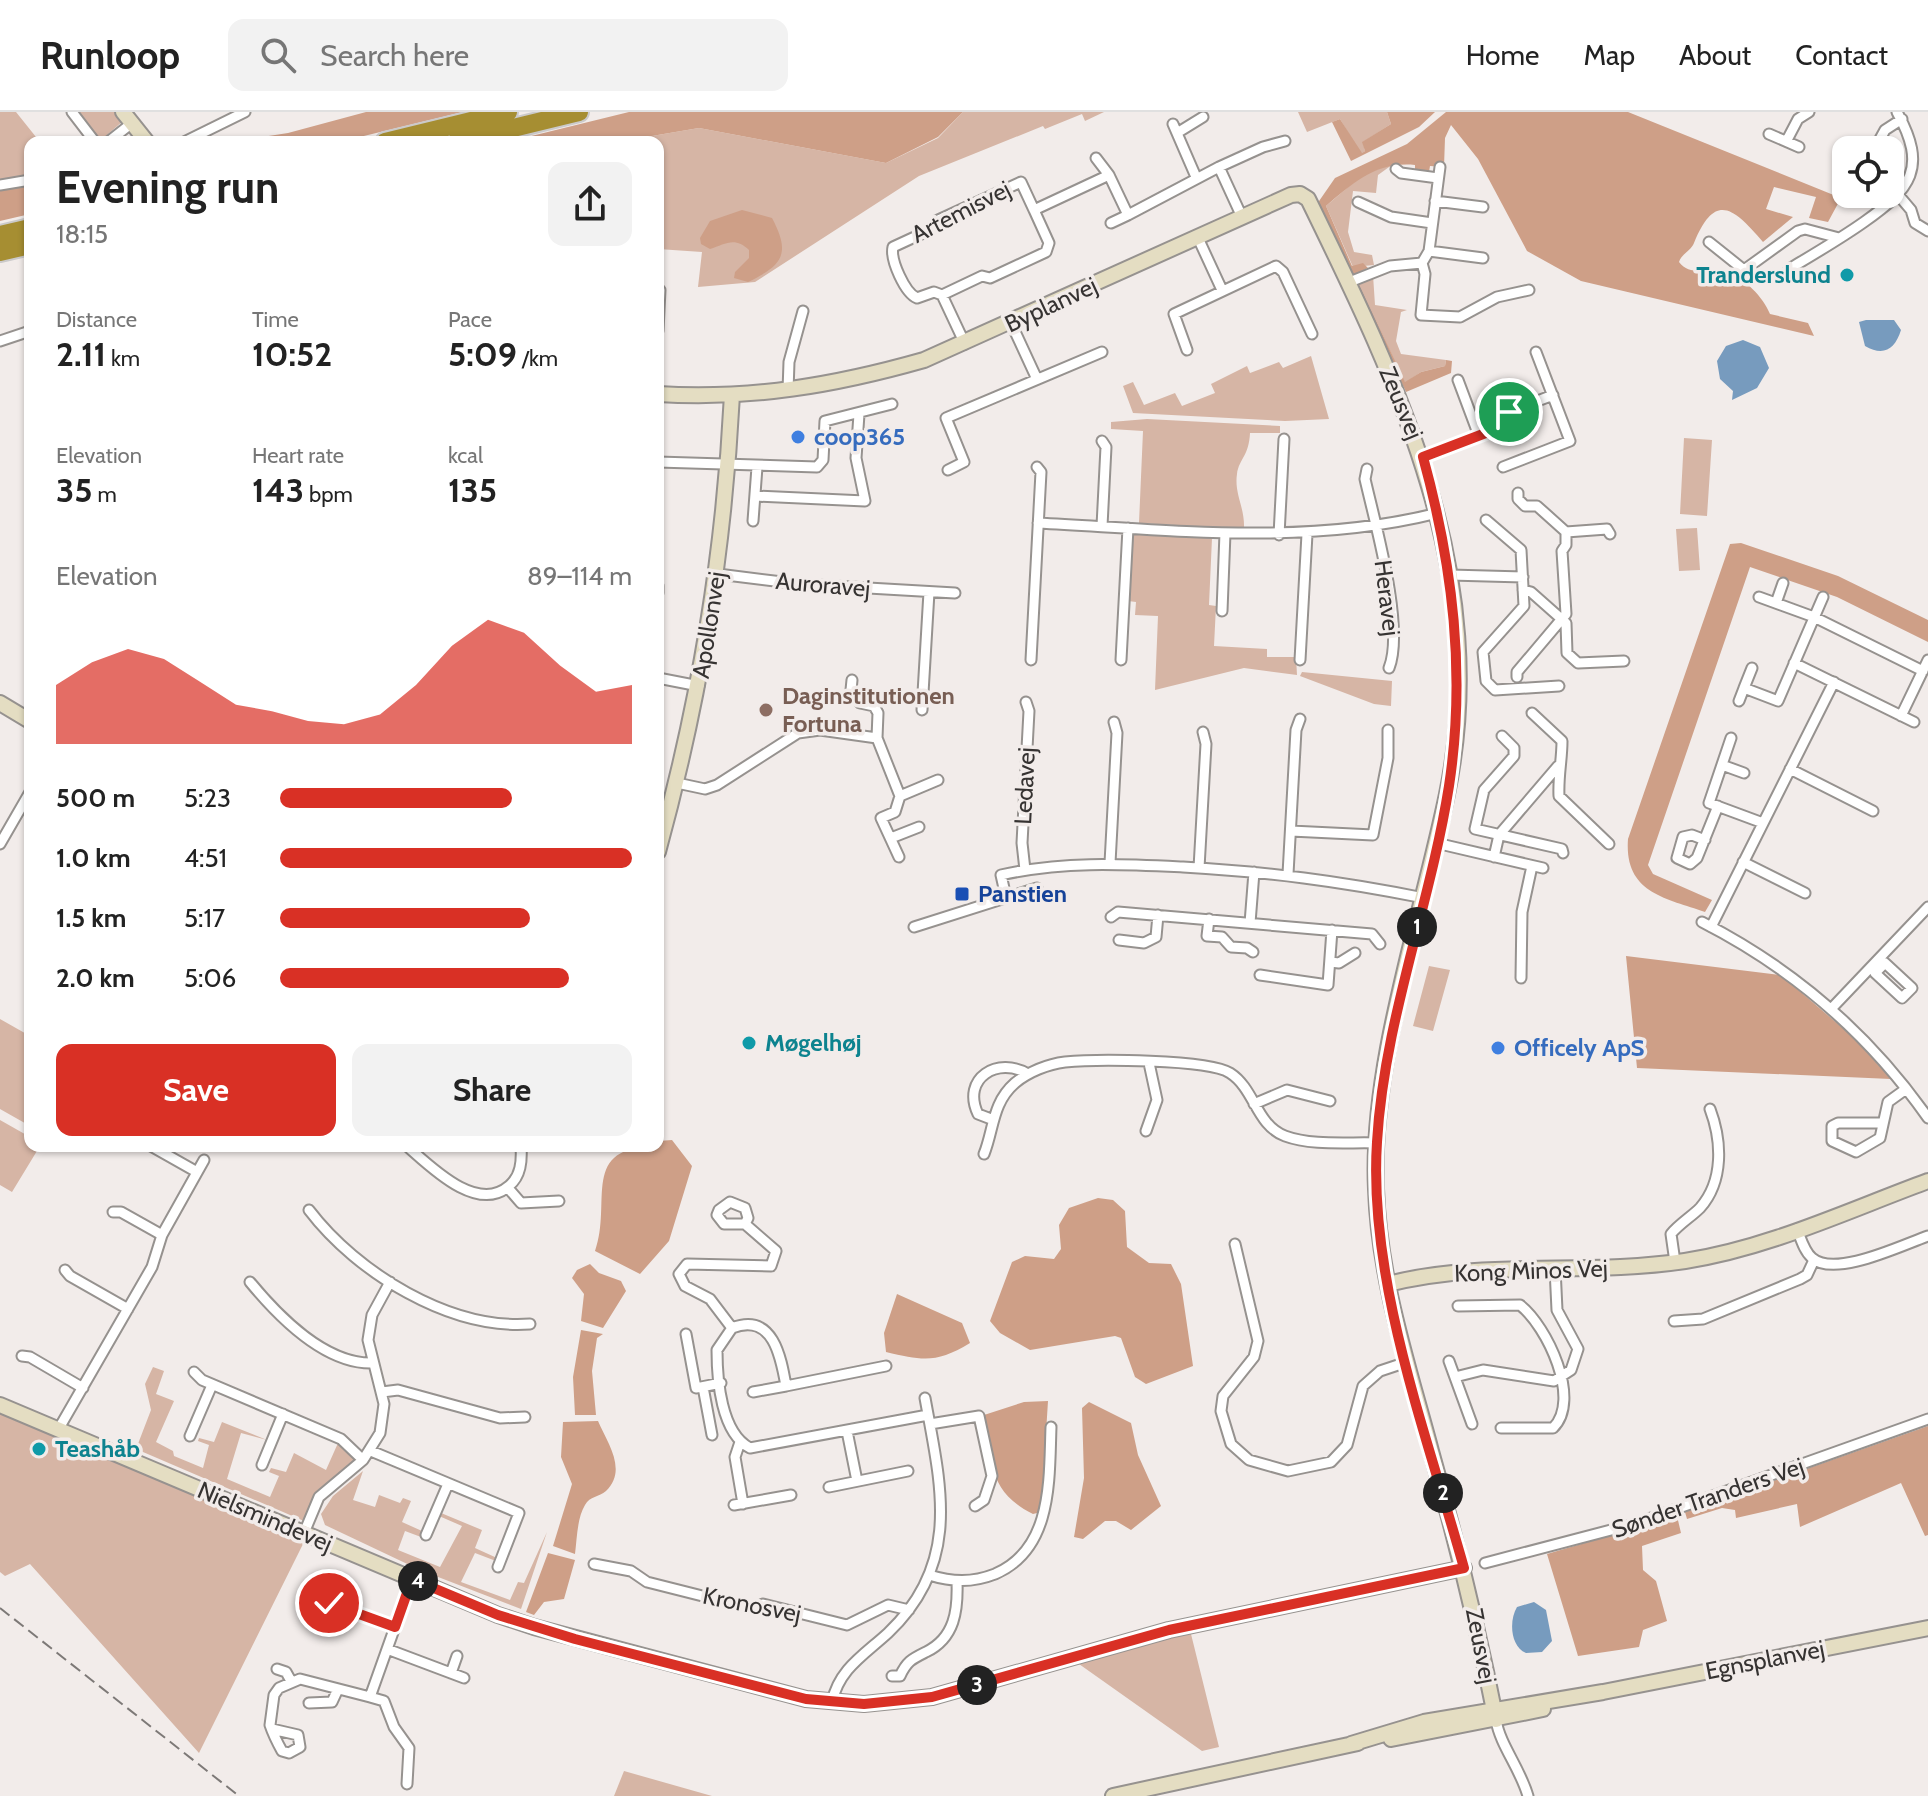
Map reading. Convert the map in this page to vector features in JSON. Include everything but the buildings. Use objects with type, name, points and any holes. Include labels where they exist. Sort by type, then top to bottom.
[{"type":"highway","points":[[410,136],[508,112]]},
{"type":"highway","points":[[481,136],[579,112]]},
{"type":"highway","points":[[0,235],[24,229]]},
{"type":"highway","points":[[0,252],[24,246]]},
{"type":"street","points":[[72,112],[90,136]]},
{"type":"street","points":[[196,136],[245,112]]},
{"type":"street","points":[[1787,140],[1798,119],[1809,112]]},
{"type":"street","points":[[1882,136],[1899,115],[1916,152],[1914,174],[1904,190]]},
{"type":"street","points":[[1196,177],[1175,129],[1203,117]]},
{"type":"street","points":[[113,136],[127,118],[142,136]]},
{"type":"street","points":[[1769,134],[1799,147]]},
{"type":"street","points":[[1111,223],[1170,195],[1177,186],[1196,177],[1263,147],[1285,141]]},
{"type":"street","points":[[1916,152],[1928,151]]},
{"type":"street","points":[[1096,158],[1109,175],[1128,215]]},
{"type":"street","points":[[1219,167],[1242,217]]},
{"type":"street","points":[[1396,169],[1401,173],[1439,172],[1429,251],[1422,263],[1425,274],[1421,315],[1460,317],[1497,297],[1529,290]]},
{"type":"street","name":"Artemisvej","points":[[1034,210],[1109,175]]},
{"type":"street","name":"Artemisvej","points":[[1024,179],[1034,210],[1049,243],[1046,252],[990,278],[982,276],[942,295],[934,292],[917,298],[911,295],[893,257],[893,247],[932,229],[936,221],[1024,179]]},
{"type":"street","points":[[0,185],[24,181]]},
{"type":"street","name":"Byplanvej","points":[[664,394],[732,395],[788,391],[862,377],[965,344],[1294,194],[1303,195]]},
{"type":"street","name":"Zeusvej","points":[[1303,195],[1310,201],[1423,457],[1450,575],[1456,636],[1456,716],[1448,788],[1387,1065],[1377,1143],[1378,1227],[1407,1362],[1464,1568],[1494,1714]]},
{"type":"street","points":[[1435,201],[1483,207]]},
{"type":"street","points":[[1358,202],[1391,217],[1432,223]]},
{"type":"street","points":[[1904,202],[1911,210],[1915,223],[1928,231]]},
{"type":"street","points":[[1789,269],[1884,208]]},
{"type":"street","points":[[1709,242],[1744,270],[1798,231],[1839,238]]},
{"type":"street","points":[[1198,238],[1222,290]]},
{"type":"street","points":[[1429,251],[1483,258]]},
{"type":"street","points":[[1347,283],[1390,266],[1422,263]]},
{"type":"street","points":[[1187,350],[1174,314],[1270,268],[1280,267],[1312,334]]},
{"type":"street","points":[[942,295],[965,344]]},
{"type":"street","points":[[788,391],[789,362],[803,311]]},
{"type":"street","points":[[1011,323],[1036,377]]},
{"type":"street","points":[[0,341],[24,333]]},
{"type":"street","points":[[948,470],[964,462],[946,418],[1036,377],[1046,379],[1102,352]]},
{"type":"street","points":[[1503,467],[1570,441],[1536,352]]},
{"type":"street","points":[[1458,380],[1479,436]]},
{"type":"street","name":"Apollonvej","points":[[664,830],[699,686],[718,574],[729,466],[732,395]]},
{"type":"street","points":[[1423,457],[1504,426],[1509,412],[1553,395]]},
{"type":"street","points":[[664,462],[817,467],[823,460],[825,421],[892,404]]},
{"type":"street","points":[[755,496],[865,501],[856,458],[859,414]]},
{"type":"street","points":[[1279,535],[1284,439]]},
{"type":"street","points":[[1102,441],[1106,447],[1102,526]]},
{"type":"street","points":[[753,521],[757,467]]},
{"type":"street","points":[[1031,660],[1041,472],[1037,467]]},
{"type":"street","name":"Heravej","points":[[1367,469],[1365,479],[1391,613],[1393,657],[1389,668]]},
{"type":"street","points":[[1518,493],[1518,499],[1525,506],[1537,506],[1566,532],[1607,529],[1610,534]]},
{"type":"street","name":"Heravej","points":[[1038,523],[1279,535],[1376,527],[1438,513]]},
{"type":"street","points":[[1486,520],[1521,550],[1524,606],[1483,652],[1486,681],[1495,690],[1559,686]]},
{"type":"street","points":[[1121,660],[1128,528]]},
{"type":"street","points":[[1517,677],[1517,672],[1566,614],[1562,551],[1566,545],[1566,532]]},
{"type":"street","points":[[1222,611],[1225,533]]},
{"type":"street","points":[[1300,660],[1307,534]]},
{"type":"street","name":"Auroravej","points":[[718,574],[799,584],[955,593]]},
{"type":"street","points":[[1450,575],[1523,577]]},
{"type":"street","points":[[1776,603],[1783,583]]},
{"type":"street","points":[[1523,590],[1531,592],[1566,623],[1567,653],[1578,663],[1624,661]]},
{"type":"street","points":[[922,710],[929,592]]},
{"type":"street","points":[[1759,597],[1814,617],[1923,671]]},
{"type":"street","points":[[1744,688],[1778,701],[1823,597]]},
{"type":"street","points":[[1901,716],[1928,660]]},
{"type":"street","points":[[1794,663],[1914,722]]},
{"type":"street","points":[[1739,701],[1752,668]]},
{"type":"street","points":[[664,679],[699,686]]},
{"type":"street","points":[[852,680],[851,690],[860,703],[874,706],[878,713],[877,738],[900,796],[895,812],[881,818],[899,857]]},
{"type":"street","points":[[1834,682],[1743,862],[1707,925],[1783,969],[1831,1009],[1859,1034],[1928,1118]]},
{"type":"street","name":"Ledavej","points":[[1025,870],[1022,843],[1029,711],[1026,702]]},
{"type":"street","points":[[0,703],[24,717]]},
{"type":"street","points":[[1494,857],[1499,835],[1562,760],[1562,741],[1532,713]]},
{"type":"street","points":[[1288,874],[1296,730],[1300,719]]},
{"type":"street","points":[[1110,863],[1117,733],[1114,722]]},
{"type":"street","points":[[677,783],[705,789],[717,785],[798,733],[820,730],[877,738]]},
{"type":"street","points":[[1291,831],[1373,835],[1388,758],[1388,730]]},
{"type":"street","points":[[1199,868],[1206,744],[1203,732]]},
{"type":"street","points":[[1502,736],[1514,748],[1514,756],[1484,790],[1475,829],[1562,849],[1563,853]]},
{"type":"street","points":[[1731,738],[1709,803],[1763,823]]},
{"type":"street","points":[[1722,765],[1744,773]]},
{"type":"street","points":[[1558,766],[1559,796]]},
{"type":"street","points":[[1790,769],[1873,811]]},
{"type":"street","points":[[900,796],[938,780]]},
{"type":"street","points":[[1544,782],[1609,844]]},
{"type":"street","points":[[0,844],[24,802]]},
{"type":"street","points":[[1705,840],[1718,806]]},
{"type":"street","points":[[891,838],[919,827]]},
{"type":"street","points":[[1436,843],[1543,868]]},
{"type":"street","points":[[1743,862],[1805,893]]},
{"type":"street","points":[[1006,897],[1001,875],[1110,863],[1288,874],[1424,898]]},
{"type":"street","points":[[1521,978],[1522,912],[1532,866]]},
{"type":"street","points":[[1250,923],[1254,872]]},
{"type":"street","points":[[914,927],[1037,888]]},
{"type":"street","points":[[1831,1009],[1877,966],[1928,907]]},
{"type":"street","points":[[1111,917],[1118,912],[1372,934],[1380,944]]},
{"type":"street","points":[[1119,940],[1144,943],[1156,937],[1158,915]]},
{"type":"street","points":[[1209,919],[1207,936],[1222,937],[1231,947],[1247,948],[1253,952]]},
{"type":"street","points":[[1260,975],[1328,985],[1332,930]]},
{"type":"street","points":[[1330,962],[1339,963],[1355,953]]},
{"type":"street","points":[[984,1154],[991,1119],[1014,1084],[1028,1074],[1063,1062],[1219,1068],[1240,1081],[1270,1129],[1283,1136],[1377,1143]]},
{"type":"street","points":[[1146,1131],[1157,1100],[1149,1063]]},
{"type":"street","points":[[991,1119],[978,1114],[975,1108],[974,1092],[981,1076],[1003,1066],[1017,1067],[1028,1074]]},
{"type":"street","points":[[1883,1123],[1838,1123],[1832,1126],[1832,1141],[1856,1152],[1880,1138],[1888,1102],[1906,1089]]},
{"type":"street","points":[[1254,1104],[1287,1090],[1330,1101]]},
{"type":"street","points":[[1675,1262],[1671,1234],[1704,1203],[1717,1172],[1719,1142],[1710,1109]]},
{"type":"street","points":[[162,1152],[197,1172]]},
{"type":"street","points":[[414,1152],[434,1170],[466,1189],[488,1195],[508,1188],[521,1166],[521,1152]]},
{"type":"street","points":[[58,1430],[152,1267],[162,1235],[204,1160]]},
{"type":"street","name":"Kong Minos Vej","points":[[1388,1284],[1456,1273],[1619,1268],[1725,1253],[1928,1181]]},
{"type":"street","points":[[508,1188],[521,1203],[559,1201]]},
{"type":"street","points":[[309,1210],[347,1249],[390,1282],[457,1313],[509,1326],[530,1324]]},
{"type":"street","points":[[113,1212],[121,1212],[162,1235]]},
{"type":"street","points":[[732,1328],[710,1299],[685,1286],[679,1274],[687,1264],[771,1266],[776,1251],[745,1224]]},
{"type":"street","points":[[1797,1229],[1806,1251],[1814,1260],[1824,1264],[1855,1262],[1928,1236]]},
{"type":"street","points":[[1235,1244],[1258,1341],[1254,1357],[1223,1396],[1221,1411],[1231,1444],[1249,1460],[1288,1471],[1331,1462],[1347,1445],[1363,1386],[1380,1371],[1407,1362]]},
{"type":"street","points":[[1674,1321],[1703,1319],[1800,1279],[1807,1275],[1814,1260]]},
{"type":"street","points":[[1455,1377],[1483,1370],[1545,1382],[1563,1377],[1576,1363],[1578,1349],[1557,1310],[1555,1268]]},
{"type":"street","points":[[65,1270],[70,1276],[128,1309]]},
{"type":"street","points":[[250,1282],[265,1300],[305,1335],[340,1359],[372,1363]]},
{"type":"street","points":[[304,1533],[319,1497],[371,1451],[383,1422],[382,1392],[372,1363],[369,1328],[390,1282]]},
{"type":"street","points":[[1458,1306],[1520,1305],[1554,1355],[1563,1377],[1562,1416],[1553,1428],[1501,1428]]},
{"type":"street","points":[[786,1386],[778,1345],[772,1336],[754,1325],[732,1328],[717,1350],[729,1424],[740,1442],[762,1448],[847,1431],[979,1416],[992,1476],[984,1500],[975,1506]]},
{"type":"street","points":[[686,1334],[696,1388],[721,1383]]},
{"type":"street","points":[[22,1356],[30,1357],[83,1388]]},
{"type":"street","points":[[1449,1361],[1472,1424]]},
{"type":"street","points":[[753,1392],[886,1366]]},
{"type":"street","points":[[194,1372],[212,1385],[341,1439],[363,1460]]},
{"type":"street","points":[[190,1436],[212,1385]]},
{"type":"street","points":[[703,1387],[712,1435]]},
{"type":"street","points":[[382,1392],[398,1390],[500,1418],[525,1417]]},
{"type":"street","points":[[832,1702],[836,1683],[848,1667],[909,1610],[929,1575],[942,1529],[943,1507],[925,1398]]},
{"type":"street","name":"Nielsmindevej","points":[[0,1405],[498,1615],[746,1684],[832,1702],[864,1704],[932,1697],[1169,1630],[1464,1568]]},
{"type":"street","points":[[262,1465],[283,1414]]},
{"type":"street","name":"Sønder Tranders Vej","points":[[1485,1563],[1561,1546],[1649,1519],[1928,1419]]},
{"type":"street","points":[[929,1575],[957,1582],[1001,1571],[1021,1555],[1037,1534],[1046,1503],[1051,1427]]},
{"type":"street","points":[[847,1431],[857,1481]]},
{"type":"street","points":[[740,1442],[735,1457],[739,1504],[791,1495]]},
{"type":"street","points":[[371,1451],[519,1513],[498,1567]]},
{"type":"street","points":[[829,1487],[908,1471]]},
{"type":"street","points":[[426,1535],[448,1484]]},
{"type":"street","name":"Kronosvej","points":[[594,1564],[631,1571],[647,1582],[754,1609],[763,1604],[847,1625],[888,1605],[909,1610]]},
{"type":"street","points":[[370,1697],[412,1579]]},
{"type":"street","points":[[892,1676],[900,1676],[906,1662],[945,1638],[956,1617],[957,1582]]},
{"type":"street","points":[[320,1628],[334,1592]]},
{"type":"street","points":[[329,1603],[395,1627]]},
{"type":"street","name":"Egnsplanvej","points":[[1113,1796],[1351,1744],[1393,1730],[1494,1714],[1928,1628]]},
{"type":"street","points":[[387,1649],[464,1678]]},
{"type":"street","points":[[451,1673],[457,1656]]},
{"type":"street","points":[[277,1669],[286,1672],[291,1681]]},
{"type":"street","points":[[272,1729],[274,1695],[291,1681],[300,1679],[384,1701],[394,1727],[409,1748],[407,1784]]},
{"type":"street","points":[[1490,1689],[1508,1697],[1663,1680]]},
{"type":"street","points":[[309,1703],[332,1702],[338,1689]]},
{"type":"street","points":[[1494,1714],[1500,1735],[1520,1770],[1528,1796]]},
{"type":"shaded area","points":[[0,112],[16,112],[35,136],[24,136],[24,179],[0,183]]},
{"type":"shaded area","points":[[116,112],[123,121],[106,136],[96,136],[78,114]]},
{"type":"shaded area","points":[[366,112],[463,112],[364,136],[269,136]]},
{"type":"shaded area","points":[[629,112],[963,112],[938,137],[886,163],[699,128],[652,136],[531,136]]},
{"type":"shaded area","points":[[963,112],[1104,112],[1085,121],[1082,114],[1045,129],[1043,126],[919,176],[755,282],[698,287],[702,252],[664,249],[664,136],[652,136],[699,128],[886,163],[938,138]]},
{"type":"shaded area","points":[[1298,112],[1387,112],[1391,124],[1363,142],[1365,151],[1361,154],[1340,119],[1307,132]]},
{"type":"shaded area","points":[[1387,112],[1435,112],[1419,127],[1351,161],[1332,122],[1340,119],[1362,153],[1365,151],[1362,142],[1391,124]]},
{"type":"shaded area","points":[[1446,112],[1628,112],[1832,194],[1832,208],[1836,208],[1828,222],[1809,218],[1816,197],[1774,187],[1766,209],[1793,217],[1763,242],[1743,220],[1726,210],[1717,211],[1710,216],[1693,246],[1679,262],[1695,271],[1720,271],[1733,275],[1752,289],[1770,314],[1808,323],[1814,336],[1581,281],[1527,251],[1478,159],[1451,125],[1445,138],[1444,167],[1430,166],[1429,172],[1415,170],[1415,165],[1389,166],[1366,175],[1326,206],[1352,266],[1363,263],[1368,268],[1351,276],[1317,204],[1335,178],[1407,144]]},
{"type":"shaded area","points":[[1396,162],[1378,175],[1376,193],[1353,191],[1348,232],[1354,252],[1372,255],[1374,265],[1353,267],[1326,206],[1361,176]]},
{"type":"shaded area","points":[[24,185],[24,215],[0,221],[0,189]]},
{"type":"shaded area","points":[[742,210],[772,218],[782,250],[776,264],[748,282],[734,278],[735,272],[749,258],[749,250],[734,242],[710,249],[701,244],[700,238],[710,221]]},
{"type":"shaded area","points":[[1373,275],[1375,305],[1407,310],[1401,312],[1396,341],[1401,354],[1446,360],[1445,366],[1421,372],[1405,383],[1358,282]]},
{"type":"shaded area","points":[[1358,282],[1405,382],[1421,372],[1445,366],[1446,360],[1452,361],[1451,373],[1406,392],[1355,283]]},
{"type":"shaded area","points":[[1311,356],[1329,419],[1285,421],[1133,413],[1123,386],[1133,382],[1144,405],[1175,393],[1182,406],[1215,393],[1211,384],[1247,366],[1250,373],[1279,362],[1283,368]]},
{"type":"shaded area","points":[[1147,419],[1280,426],[1280,433],[1250,433],[1236,481],[1244,529],[1139,523],[1143,431],[1111,429],[1111,422]]},
{"type":"shaded area","points":[[1684,438],[1712,440],[1707,516],[1680,514]]},
{"type":"shaded area","points":[[1697,528],[1700,570],[1679,571],[1676,529]]},
{"type":"shaded area","points":[[1132,533],[1212,538],[1209,605],[1216,606],[1214,646],[1267,649],[1267,657],[1296,657],[1297,675],[1244,668],[1155,690],[1158,616],[1135,615],[1136,602],[1128,601]]},
{"type":"shaded area","points":[[1741,543],[1838,576],[1928,620],[1928,642],[1837,597],[1750,567],[1648,865],[1653,874],[1712,900],[1705,912],[1662,897],[1640,882],[1629,857],[1628,839],[1730,544]]},
{"type":"shaded area","points":[[1302,672],[1392,681],[1391,706],[1374,704],[1300,676]]},
{"type":"shaded area","points":[[1626,956],[1781,975],[1853,1037],[1891,1079],[1637,1068]]},
{"type":"shaded area","points":[[1429,966],[1450,970],[1433,1031],[1413,1026]]},
{"type":"shaded area","points":[[0,1019],[24,1033],[24,1123],[0,1109]]},
{"type":"shaded area","points":[[0,1120],[24,1134],[24,1152],[36,1152],[12,1192],[0,1185]]},
{"type":"shaded area","points":[[672,1140],[692,1166],[669,1241],[640,1274],[595,1251],[600,1232],[603,1180],[608,1166],[617,1156],[626,1152],[664,1152],[664,1141]]},
{"type":"shaded area","points":[[1098,1198],[1113,1200],[1125,1211],[1127,1247],[1149,1263],[1171,1264],[1181,1284],[1193,1366],[1146,1384],[1135,1377],[1121,1338],[1115,1336],[1030,1350],[1000,1333],[990,1321],[1012,1262],[1025,1256],[1054,1259],[1061,1249],[1059,1225],[1069,1208]]},
{"type":"shaded area","points":[[590,1264],[599,1273],[621,1281],[626,1291],[603,1328],[581,1321],[584,1294],[572,1278],[577,1270]]},
{"type":"shaded area","points":[[897,1294],[962,1323],[970,1343],[948,1354],[930,1358],[886,1352],[884,1333]]},
{"type":"shaded area","points":[[581,1330],[603,1334],[597,1338],[592,1371],[596,1415],[575,1415],[573,1377]]},
{"type":"shaded area","points":[[153,1367],[164,1371],[156,1394],[174,1401],[156,1442],[173,1451],[174,1456],[203,1468],[209,1445],[198,1441],[199,1438],[214,1442],[222,1422],[267,1440],[241,1433],[227,1479],[270,1497],[279,1476],[269,1472],[271,1468],[286,1472],[294,1453],[326,1470],[338,1443],[355,1460],[321,1491],[304,1521],[136,1449],[151,1410],[145,1384]]},
{"type":"shaded area","points":[[1048,1401],[1041,1512],[1033,1514],[1018,1505],[999,1484],[991,1460],[984,1415],[1024,1402]]},
{"type":"shaded area","points":[[1089,1402],[1131,1423],[1138,1455],[1161,1506],[1131,1530],[1116,1521],[1105,1521],[1083,1539],[1074,1537],[1084,1478],[1082,1408]]},
{"type":"shaded area","points":[[0,1413],[305,1540],[199,1753],[30,1564],[5,1576],[0,1572]]},
{"type":"shaded area","points":[[598,1421],[614,1456],[615,1474],[606,1491],[589,1500],[582,1510],[575,1554],[553,1546],[572,1484],[561,1457],[563,1422]]},
{"type":"shaded area","points":[[1928,1426],[1928,1535],[1925,1536],[1901,1483],[1800,1527],[1797,1504],[1736,1518],[1735,1510],[1722,1508],[1687,1519],[1685,1512]]},
{"type":"shaded area","points":[[363,1471],[353,1500],[375,1507],[379,1495],[400,1503],[403,1498],[411,1501],[402,1522],[422,1531],[421,1537],[405,1531],[398,1550],[440,1567],[462,1526],[439,1516],[441,1513],[482,1530],[475,1548],[497,1558],[496,1561],[475,1553],[461,1582],[510,1600],[518,1582],[524,1583],[547,1532],[521,1609],[420,1570],[325,1525],[321,1514],[333,1496]]},
{"type":"shaded area","points":[[1677,1516],[1681,1533],[1642,1546],[1643,1570],[1656,1581],[1667,1621],[1643,1630],[1639,1647],[1578,1656],[1547,1554]]},
{"type":"shaded area","points":[[548,1553],[575,1560],[564,1599],[544,1602],[534,1615],[526,1612]]},
{"type":"shaded area","points":[[1191,1634],[1219,1747],[1202,1751],[1079,1664],[1144,1642]]},
{"type":"shaded area","points":[[624,1771],[712,1796],[614,1796]]},
{"type":"water","points":[[1894,320],[1901,330],[1896,342],[1883,351],[1865,346],[1859,322]]},
{"type":"water","points":[[1743,340],[1760,347],[1769,368],[1757,388],[1732,400],[1733,391],[1720,379],[1717,361],[1726,346]]},
{"type":"water","points":[[1534,1602],[1546,1610],[1552,1641],[1542,1652],[1526,1653],[1514,1639],[1513,1619],[1517,1607]]},
{"type":"railway","points":[[0,1608],[239,1796]]},
{"type":"place","name":"Tranderslund","points":[[1847,275]]},
{"type":"place","name":"coop365","points":[[798,437]]},
{"type":"place","name":"Daginstitutionen Fortuna","points":[[766,710]]},
{"type":"place","name":"Panstien","points":[[962,894]]},
{"type":"place","name":"Møgelhøj","points":[[749,1043]]},
{"type":"place","name":"Officely ApS","points":[[1498,1048]]},
{"type":"place","name":"Teashåb","points":[[39,1449]]},
{"type":"route","points":[[329,1603],[395,1627],[412,1579],[498,1615],[575,1639],[806,1699],[864,1704],[932,1697],[1169,1630],[1464,1568],[1384,1268],[1375,1185],[1379,1116],[1391,1040],[1448,788],[1456,716],[1456,636],[1450,575],[1423,457],[1504,426],[1509,412]]}]
